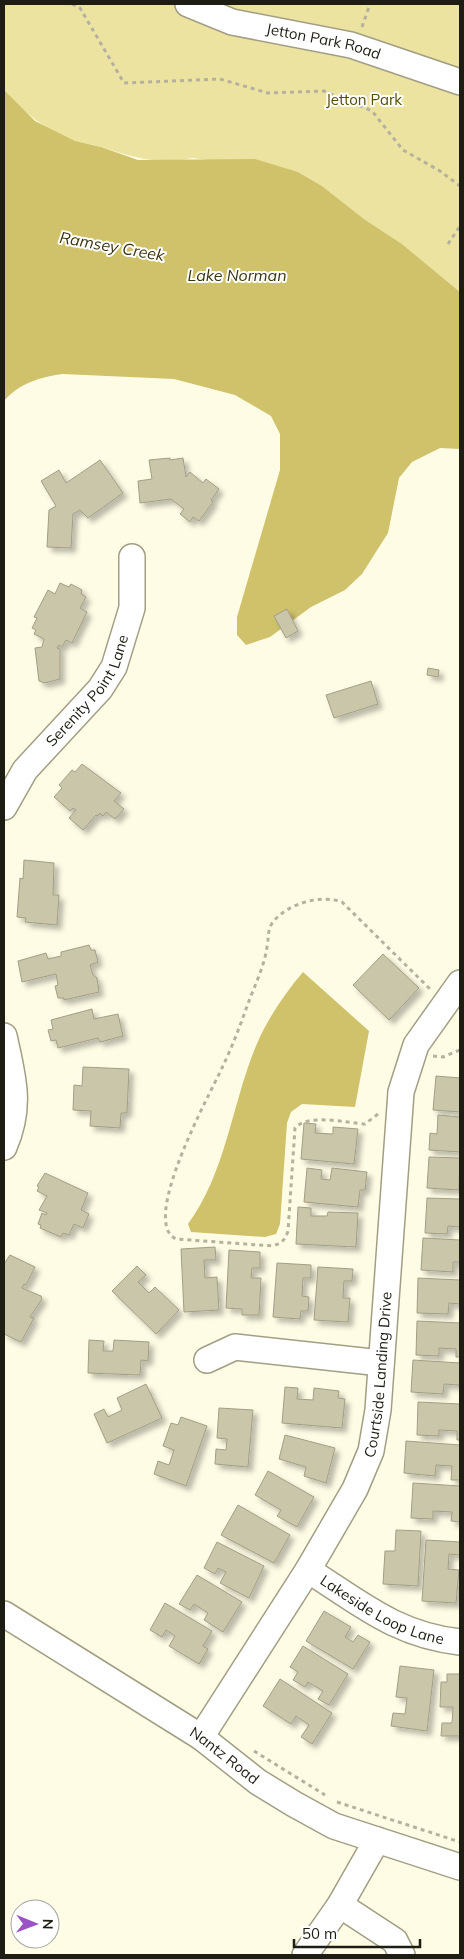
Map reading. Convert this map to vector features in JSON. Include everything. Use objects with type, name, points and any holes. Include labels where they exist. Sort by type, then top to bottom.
[{"type":"street","name":"Jetton Park Road","points":[[188,4],[232,22],[351,45],[460,82]]},
{"type":"street","name":"Serenity Point Lane","points":[[4,807],[25,770],[100,690],[114,667],[132,608],[132,557]]},
{"type":"street","name":"Courtside Landing Drive","points":[[201,1737],[308,1570],[355,1488],[371,1450],[378,1410],[401,1092],[416,1046],[460,984]]},
{"type":"street","points":[[4,1036],[16,1101],[13,1122],[4,1147]]},
{"type":"street","points":[[207,1360],[235,1347],[381,1363]]},
{"type":"street","name":"Lakeside Loop Lane","points":[[308,1570],[403,1629],[428,1638],[460,1642]]},
{"type":"street","name":"Nantz Road","points":[[4,1614],[201,1737],[258,1782],[294,1804],[334,1826],[460,1867]]},
{"type":"street","points":[[305,1955],[340,1905],[377,1840]]},
{"type":"street","points":[[340,1905],[395,1941],[402,1955]]},
{"type":"path","points":[[72,4],[80,8],[124,83],[220,80],[268,93],[324,91],[372,111],[403,150],[440,171],[460,186]]},
{"type":"path","points":[[448,244],[460,226]]},
{"type":"path","points":[[379,1113],[365,1124],[309,1119],[300,1122],[295,1128],[288,1231],[285,1239],[280,1244],[274,1246],[176,1239],[171,1237],[167,1230],[165,1214],[168,1197],[185,1142],[222,1068],[246,1009],[267,948],[268,931],[282,912],[296,905],[324,900],[342,902],[429,988],[436,991]]},
{"type":"path","points":[[431,1055],[443,1057],[460,1050]]},
{"type":"path","points":[[247,1746],[340,1804],[460,1842]]},
{"type":"green space","name":"Jetton Park","points":[[4,4],[460,4],[460,292],[402,244],[364,219],[322,186],[298,172],[193,158],[158,161],[74,141],[45,126],[19,106],[4,90]]},
{"type":"water","name":"Lake Norman","points":[[4,90],[35,121],[75,141],[101,147],[138,160],[255,159],[298,172],[322,186],[364,219],[402,244],[460,292],[460,449],[440,448],[412,462],[399,478],[388,533],[362,574],[345,590],[311,607],[270,637],[246,645],[237,635],[237,617],[280,470],[280,434],[271,416],[235,395],[174,379],[63,374],[46,377],[24,385],[4,401]]},
{"type":"water","points":[[303,972],[369,1031],[355,1107],[302,1104],[291,1112],[287,1123],[280,1224],[276,1234],[265,1237],[191,1232],[188,1224],[201,1203],[221,1157],[242,1085],[259,1039],[279,1004]]},
{"type":"building","points":[[170,458],[170,460],[183,458],[186,477],[190,472],[203,483],[206,479],[219,489],[211,500],[213,502],[199,521],[193,517],[190,522],[180,514],[184,509],[171,499],[140,503],[138,481],[152,479],[149,460]]},
{"type":"building","points":[[100,460],[123,493],[88,518],[80,510],[73,514],[71,548],[47,547],[49,510],[56,506],[41,481],[59,470],[66,483]]},
{"type":"building","points":[[60,583],[69,587],[71,584],[82,590],[81,594],[86,597],[80,608],[87,612],[72,643],[66,640],[62,647],[59,645],[57,648],[60,649],[60,679],[45,683],[39,681],[35,648],[42,647],[44,639],[34,634],[36,630],[32,628],[37,618],[34,617],[48,590],[55,594]]},
{"type":"building","points":[[287,609],[298,631],[286,638],[274,616]]},
{"type":"building","points":[[428,668],[439,670],[438,677],[427,675]]},
{"type":"building","points":[[371,681],[378,704],[334,718],[326,695]]},
{"type":"building","points":[[82,764],[121,793],[114,801],[124,809],[115,819],[106,812],[103,816],[100,813],[96,815],[83,830],[69,818],[76,810],[73,808],[70,811],[54,797],[62,788],[59,785],[72,770],[75,772]]},
{"type":"building","points":[[24,860],[54,863],[53,895],[59,895],[57,925],[25,922],[26,918],[17,917],[20,878],[23,879]]},
{"type":"building","points":[[89,945],[91,950],[95,950],[98,962],[90,965],[93,975],[97,978],[99,992],[64,1000],[64,998],[58,998],[55,986],[58,985],[56,974],[22,982],[18,961],[46,953],[48,959],[61,956],[61,952]]},
{"type":"building","points":[[383,954],[419,988],[389,1020],[353,985]]},
{"type":"building","points":[[92,1009],[94,1019],[118,1014],[123,1036],[100,1042],[98,1038],[58,1048],[56,1040],[51,1041],[48,1030],[53,1029],[51,1020]]},
{"type":"building","points":[[83,1067],[129,1069],[127,1113],[121,1113],[120,1128],[90,1126],[91,1111],[73,1110],[74,1085],[82,1086]]},
{"type":"building","points":[[436,1076],[460,1078],[460,1112],[433,1110]]},
{"type":"building","points":[[438,1115],[460,1117],[460,1152],[429,1150],[430,1133],[437,1134]]},
{"type":"building","points":[[304,1123],[316,1124],[315,1133],[333,1134],[333,1127],[358,1129],[354,1164],[301,1159]]},
{"type":"building","points":[[429,1157],[460,1158],[459,1190],[427,1188]]},
{"type":"building","points":[[307,1168],[322,1170],[321,1179],[330,1180],[332,1168],[367,1172],[365,1190],[360,1190],[358,1207],[304,1202]]},
{"type":"building","points":[[45,1173],[88,1193],[81,1210],[89,1214],[83,1228],[74,1224],[69,1235],[63,1233],[61,1237],[40,1228],[41,1225],[38,1224],[42,1213],[46,1215],[47,1213],[39,1210],[47,1196],[37,1191],[39,1187],[37,1186]]},
{"type":"building","points":[[427,1198],[460,1199],[460,1227],[448,1226],[447,1234],[425,1233]]},
{"type":"building","points":[[298,1207],[311,1208],[311,1216],[327,1216],[328,1212],[358,1213],[356,1247],[296,1244]]},
{"type":"building","points":[[423,1238],[460,1240],[460,1262],[453,1262],[453,1272],[421,1270]]},
{"type":"building","points":[[215,1247],[216,1260],[204,1260],[205,1278],[217,1277],[219,1310],[184,1312],[181,1249]]},
{"type":"building","points":[[229,1250],[260,1252],[260,1268],[252,1268],[251,1278],[261,1278],[259,1315],[242,1315],[242,1309],[226,1308]]},
{"type":"building","points":[[10,1255],[35,1267],[26,1285],[24,1284],[22,1288],[41,1296],[42,1299],[30,1317],[34,1318],[21,1342],[4,1334],[4,1264]]},
{"type":"building","points":[[277,1263],[311,1265],[311,1278],[303,1278],[302,1296],[309,1297],[308,1311],[301,1311],[300,1319],[273,1317]]},
{"type":"building","points":[[137,1266],[146,1275],[138,1282],[149,1293],[155,1287],[179,1310],[156,1334],[112,1291]]},
{"type":"building","points":[[318,1267],[353,1269],[352,1281],[344,1281],[343,1298],[350,1298],[348,1322],[314,1320]]},
{"type":"building","points":[[418,1278],[460,1280],[460,1304],[449,1303],[448,1314],[417,1313]]},
{"type":"building","points":[[417,1321],[460,1323],[460,1357],[456,1357],[456,1349],[439,1348],[439,1356],[416,1355]]},
{"type":"building","points":[[89,1340],[104,1341],[103,1351],[113,1351],[114,1340],[149,1342],[148,1361],[141,1360],[140,1375],[88,1373]]},
{"type":"building","points":[[413,1360],[460,1363],[460,1399],[459,1385],[444,1384],[443,1394],[411,1392]]},
{"type":"building","points":[[146,1384],[162,1418],[107,1443],[94,1414],[104,1409],[108,1417],[122,1410],[117,1398]]},
{"type":"building","points":[[285,1387],[298,1388],[297,1399],[313,1400],[314,1388],[339,1391],[338,1398],[345,1399],[342,1428],[282,1423]]},
{"type":"building","points":[[418,1402],[460,1404],[460,1440],[457,1440],[457,1431],[439,1430],[439,1436],[417,1435]]},
{"type":"building","points":[[219,1408],[253,1410],[248,1467],[215,1464],[216,1449],[226,1450],[227,1439],[217,1438]]},
{"type":"building","points":[[181,1417],[207,1426],[186,1486],[154,1474],[158,1461],[169,1465],[174,1450],[163,1446],[171,1423],[178,1425]]},
{"type":"building","points":[[285,1435],[335,1448],[326,1483],[304,1476],[306,1467],[279,1459]]},
{"type":"building","points":[[406,1441],[460,1445],[460,1480],[451,1480],[452,1466],[436,1465],[435,1476],[404,1473]]},
{"type":"building","points":[[268,1471],[314,1497],[297,1527],[277,1516],[281,1510],[255,1495]]},
{"type":"building","points":[[413,1483],[460,1486],[460,1522],[451,1521],[452,1512],[433,1511],[433,1519],[411,1518]]},
{"type":"building","points":[[238,1505],[290,1535],[274,1563],[221,1535]]},
{"type":"building","points":[[396,1530],[421,1531],[418,1586],[383,1584],[385,1551],[395,1551]]},
{"type":"building","points":[[426,1540],[460,1542],[460,1555],[449,1554],[448,1569],[459,1570],[456,1603],[422,1601]]},
{"type":"building","points":[[217,1542],[264,1566],[249,1598],[220,1583],[226,1572],[218,1568],[215,1574],[204,1568]]},
{"type":"building","points":[[197,1575],[242,1602],[223,1632],[204,1620],[208,1613],[194,1604],[190,1610],[179,1604]]},
{"type":"building","points":[[165,1603],[212,1631],[203,1646],[208,1649],[199,1664],[169,1646],[175,1636],[166,1630],[162,1637],[150,1630]]},
{"type":"building","points":[[324,1611],[351,1627],[345,1637],[353,1642],[358,1635],[370,1642],[353,1669],[306,1641]]},
{"type":"building","points":[[303,1646],[348,1674],[329,1705],[318,1699],[323,1691],[308,1682],[305,1687],[293,1680],[298,1672],[290,1667]]},
{"type":"building","points":[[400,1666],[434,1670],[427,1731],[391,1726],[393,1713],[405,1714],[407,1698],[396,1697]]},
{"type":"building","points":[[447,1674],[460,1674],[460,1736],[441,1736],[442,1723],[452,1723],[453,1707],[440,1707],[441,1682],[447,1682]]},
{"type":"building","points":[[280,1679],[332,1713],[312,1744],[301,1737],[309,1725],[296,1716],[291,1724],[263,1706]]},
{"type":"water label","name":"Ramsey Creek","points":[[112,246]]}]
